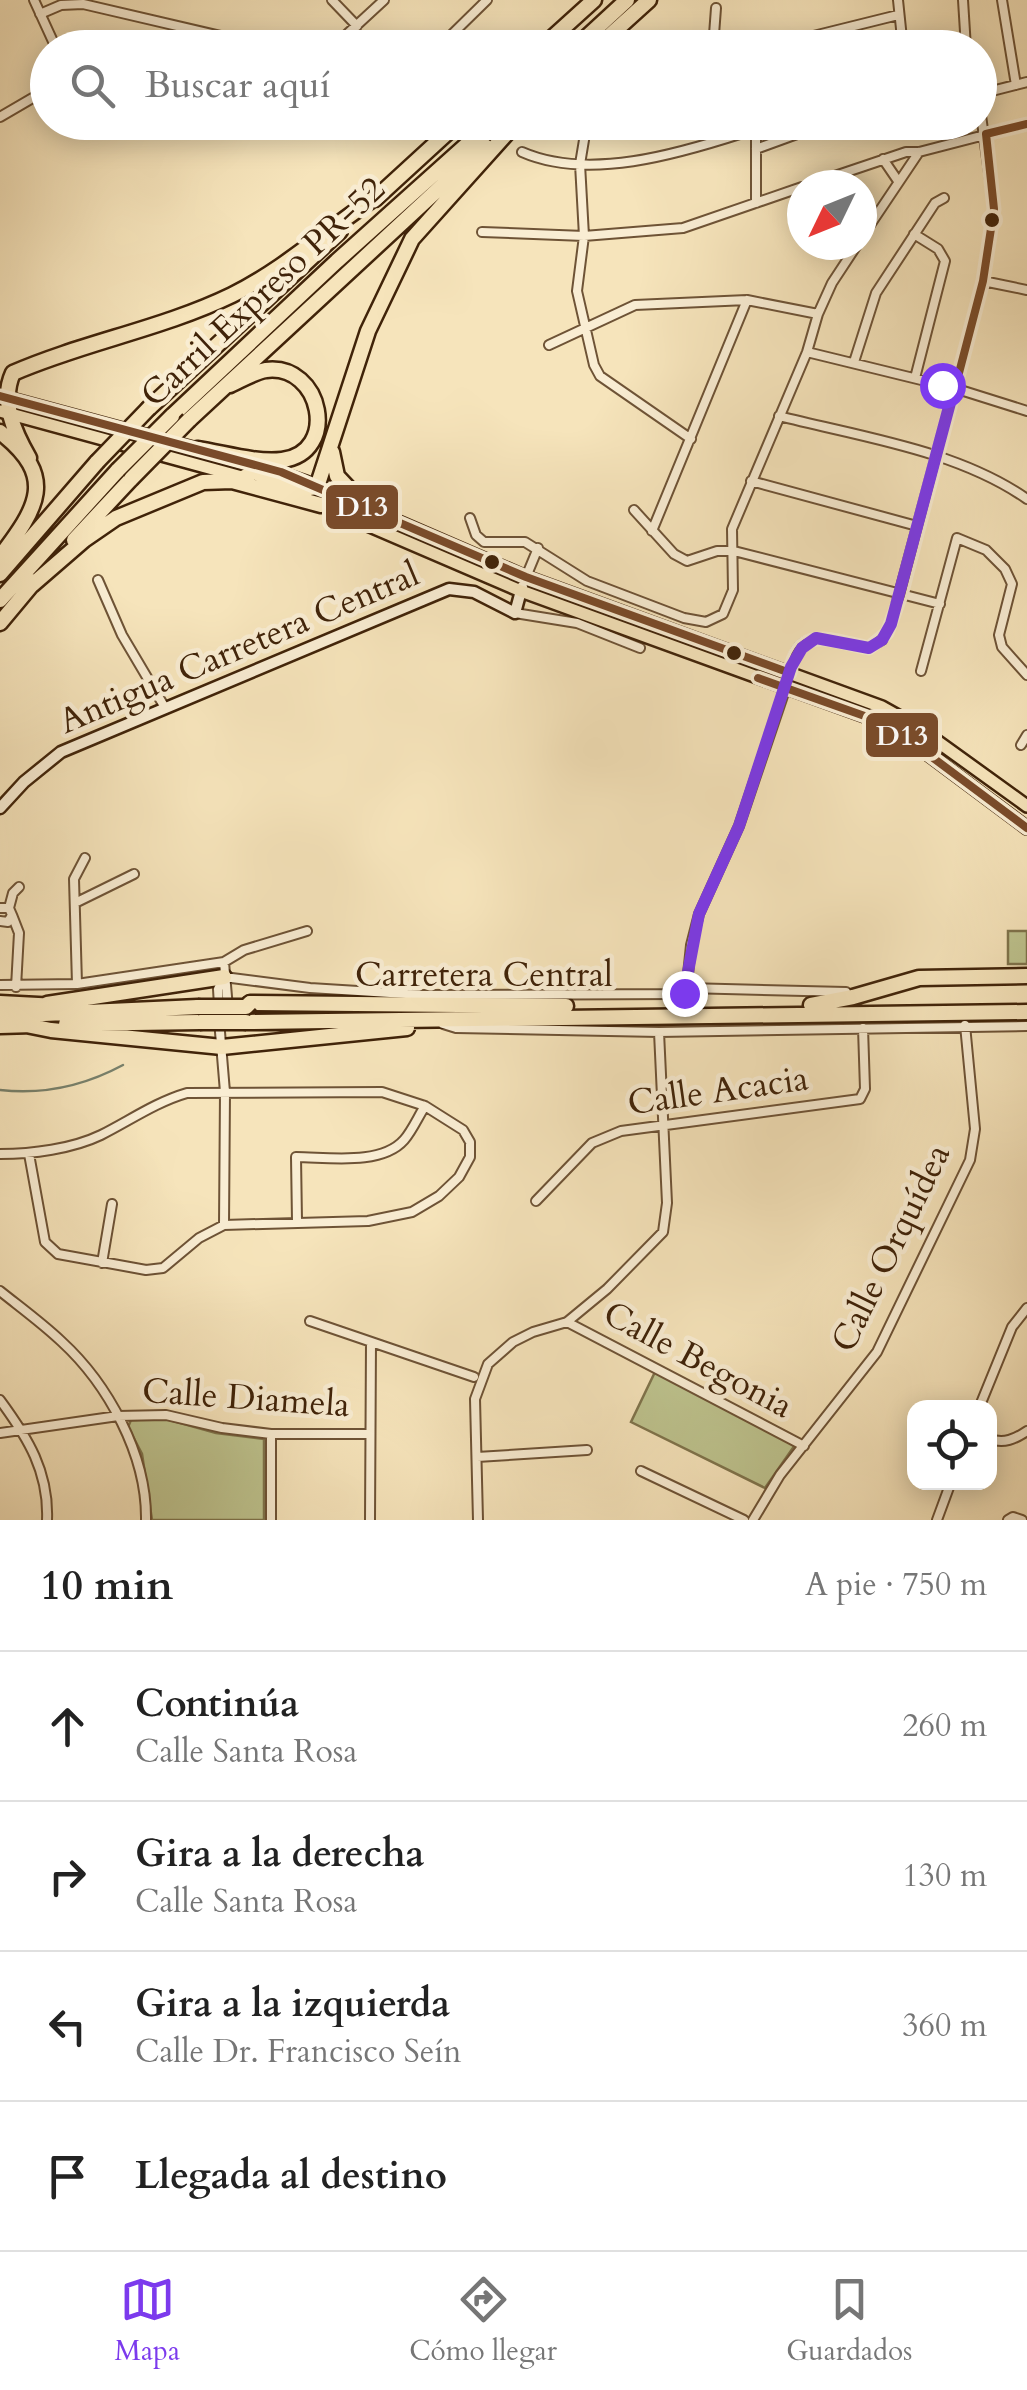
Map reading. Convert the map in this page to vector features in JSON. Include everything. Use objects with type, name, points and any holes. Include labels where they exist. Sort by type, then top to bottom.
[{"type":"highway","points":[[561,30],[594,0]]},
{"type":"highway","points":[[594,30],[627,0]]},
{"type":"highway","points":[[616,30],[650,0]]},
{"type":"highway","points":[[0,574],[149,408],[439,140]]},
{"type":"highway","name":"Carril Expreso PR-52","points":[[0,600],[124,475],[172,416],[472,140]]},
{"type":"highway","points":[[0,622],[124,475],[495,140]]},
{"type":"highway","points":[[243,478],[254,472],[302,489],[317,487],[368,331],[412,239],[499,140]]},
{"type":"highway","points":[[0,558],[34,506],[38,483],[2,404],[5,384],[13,374],[232,295],[379,195]]},
{"type":"highway","points":[[0,370],[34,364]]},
{"type":"highway","points":[[197,449],[281,460],[300,454],[317,432],[316,400],[305,383],[286,372],[260,372],[216,392]]},
{"type":"highway","points":[[0,432],[29,458]]},
{"type":"highway","points":[[331,442],[337,476],[371,512]]},
{"type":"highway","points":[[32,585],[116,518],[203,482],[232,482],[320,505]]},
{"type":"highway","points":[[37,1006],[224,969]]},
{"type":"highway","points":[[811,1005],[919,978],[1027,976]]},
{"type":"highway","name":"Carretera Central","points":[[0,1002],[198,1011],[521,1016],[1027,1012]]},
{"type":"highway","name":"Carretera Central","points":[[247,1012],[1027,1004]]},
{"type":"highway","points":[[0,1016],[198,1011]]},
{"type":"highway","name":"Carretera Central","points":[[0,1026],[198,1011]]},
{"type":"highway","points":[[26,1025],[222,1046],[444,1024],[516,1021],[521,1016]]},
{"type":"main road","points":[[2,404],[281,472],[526,577],[791,670],[904,719],[1027,806]]},
{"type":"main road","points":[[2,404],[320,505],[521,591],[896,731],[1027,828]]},
{"type":"street","points":[[34,0],[48,30]]},
{"type":"street","points":[[332,0],[357,26]]},
{"type":"street","points":[[352,30],[384,0]]},
{"type":"street","points":[[456,30],[486,0]]},
{"type":"street","points":[[898,0],[901,30]]},
{"type":"street","points":[[963,0],[965,30]]},
{"type":"street","points":[[1002,0],[1016,85]]},
{"type":"street","points":[[40,14],[61,5],[82,4],[196,30]]},
{"type":"street","points":[[714,30],[716,8]]},
{"type":"street","points":[[835,30],[898,14]]},
{"type":"street","points":[[997,90],[1027,82]]},
{"type":"street","points":[[2,112],[30,97]]},
{"type":"street","points":[[997,131],[1027,124]]},
{"type":"street","points":[[584,140],[580,164],[584,236],[577,290],[594,366],[600,376],[690,440]]},
{"type":"street","points":[[522,152],[552,163],[580,164],[670,156],[721,140]]},
{"type":"street","points":[[756,140],[756,203]]},
{"type":"street","points":[[756,149],[781,140]]},
{"type":"street","points":[[851,170],[964,140]]},
{"type":"street","points":[[684,991],[699,914],[739,826],[800,644],[816,638],[862,647],[876,644],[887,633],[901,595],[983,281],[994,209],[987,140]]},
{"type":"street","points":[[877,214],[919,152]]},
{"type":"street","points":[[525,169],[536,158]]},
{"type":"street","points":[[882,159],[898,181]]},
{"type":"street","points":[[482,232],[584,236],[683,228],[787,192]]},
{"type":"street","points":[[854,362],[876,293],[934,203],[944,198]]},
{"type":"street","points":[[914,234],[938,248],[945,261],[915,378]]},
{"type":"street","points":[[470,518],[476,536],[484,542],[525,542],[587,581],[684,618],[706,622],[723,614],[732,598],[732,530],[808,352],[818,314],[847,260]]},
{"type":"street","points":[[983,281],[1027,290]]},
{"type":"street","points":[[549,345],[635,305],[747,300],[818,314]]},
{"type":"street","points":[[652,531],[747,300]]},
{"type":"street","points":[[808,352],[954,388],[1027,411]]},
{"type":"street","points":[[779,416],[936,457],[1001,480],[1027,499]]},
{"type":"street","points":[[751,482],[917,526]]},
{"type":"street","points":[[634,510],[674,554],[687,561],[717,551],[734,551],[940,604]]},
{"type":"street","points":[[921,671],[957,538],[986,550],[1012,584],[999,636],[1002,648],[1027,674]]},
{"type":"street","points":[[538,548],[515,613],[577,624],[640,648]]},
{"type":"street","points":[[98,580],[122,635],[164,706]]},
{"type":"street","name":"Antigua Carretera Central","points":[[0,808],[61,752],[449,589],[474,592],[515,613]]},
{"type":"street","points":[[1021,746],[1027,735]]},
{"type":"street","points":[[77,984],[74,879],[85,858]]},
{"type":"street","points":[[75,903],[134,874]]},
{"type":"street","points":[[0,922],[8,922],[7,910],[19,888]]},
{"type":"street","points":[[7,910],[19,933],[16,987]]},
{"type":"street","points":[[224,1225],[225,1092],[218,1036],[218,990],[224,969],[244,950],[307,931]]},
{"type":"street","points":[[0,985],[77,984],[224,969],[310,988],[422,995],[784,988],[827,994],[919,978]]},
{"type":"street","points":[[444,1024],[456,1028],[659,1032],[1027,1026]]},
{"type":"street","name":"Calle Orquídea","points":[[752,1520],[780,1475],[877,1352],[970,1160],[975,1130],[965,1025]]},
{"type":"street","name":"Calle Acacia","points":[[536,1201],[592,1143],[621,1131],[860,1099],[866,1090],[862,1028]]},
{"type":"street","points":[[478,1520],[474,1377],[523,1337],[567,1322],[607,1289],[663,1232],[667,1203],[659,1032]]},
{"type":"street","points":[[0,1154],[29,1154],[96,1138],[171,1098],[187,1093],[225,1092],[382,1092],[425,1106],[463,1130],[470,1142],[470,1157],[459,1177],[440,1196],[412,1212],[368,1222],[224,1225],[199,1238],[163,1268],[146,1270],[58,1254],[45,1242],[29,1154]]},
{"type":"street","points":[[297,1222],[296,1157],[389,1152],[403,1142],[425,1106]]},
{"type":"street","points":[[102,1263],[112,1204]]},
{"type":"street","points":[[0,1291],[63,1342],[100,1387],[118,1416],[138,1464],[146,1520]]},
{"type":"street","points":[[983,1400],[1012,1327],[1027,1308]]},
{"type":"street","points":[[310,1321],[474,1377]]},
{"type":"street","name":"Calle Begonia","points":[[567,1322],[804,1446]]},
{"type":"street","points":[[370,1520],[371,1342]]},
{"type":"street","points":[[475,1400],[488,1364]]},
{"type":"street","points":[[0,1400],[41,1465],[48,1493],[47,1520]]},
{"type":"street","name":"Calle Diamela","points":[[0,1433],[118,1416],[166,1415],[270,1434],[370,1434]]},
{"type":"street","points":[[997,1441],[1016,1438],[1027,1431]]},
{"type":"street","points":[[270,1434],[271,1520]]},
{"type":"street","points":[[477,1457],[587,1450]]},
{"type":"street","points":[[642,1471],[744,1520]]},
{"type":"street","points":[[937,1520],[948,1490]]},
{"type":"street","points":[[1008,1520],[1022,1520]]},
{"type":"green space","points":[[1008,931],[1027,931],[1027,964],[1008,964]]},
{"type":"green space","points":[[655,1372],[795,1445],[765,1488],[631,1422]]},
{"type":"green space","points":[[166,1419],[216,1433],[264,1439],[264,1520],[152,1520],[142,1454],[128,1427],[131,1420]]},
{"type":"waterway","points":[[0,1090],[63,1087],[123,1065]]},
{"type":"transit line","name":"D13","points":[[997,131],[1027,124]]},
{"type":"transit line","name":"D13","points":[[0,396],[281,472],[526,577],[790,673],[794,657],[809,641],[830,640],[869,648],[887,633],[901,595],[983,281],[994,209],[987,140]]},
{"type":"transit line","name":"D13","points":[[758,678],[897,731],[1027,828]]},
{"type":"route","points":[[684,993],[699,914],[739,826],[791,667],[802,648],[816,638],[869,648],[882,640],[891,624],[954,388],[942,385]]}]
